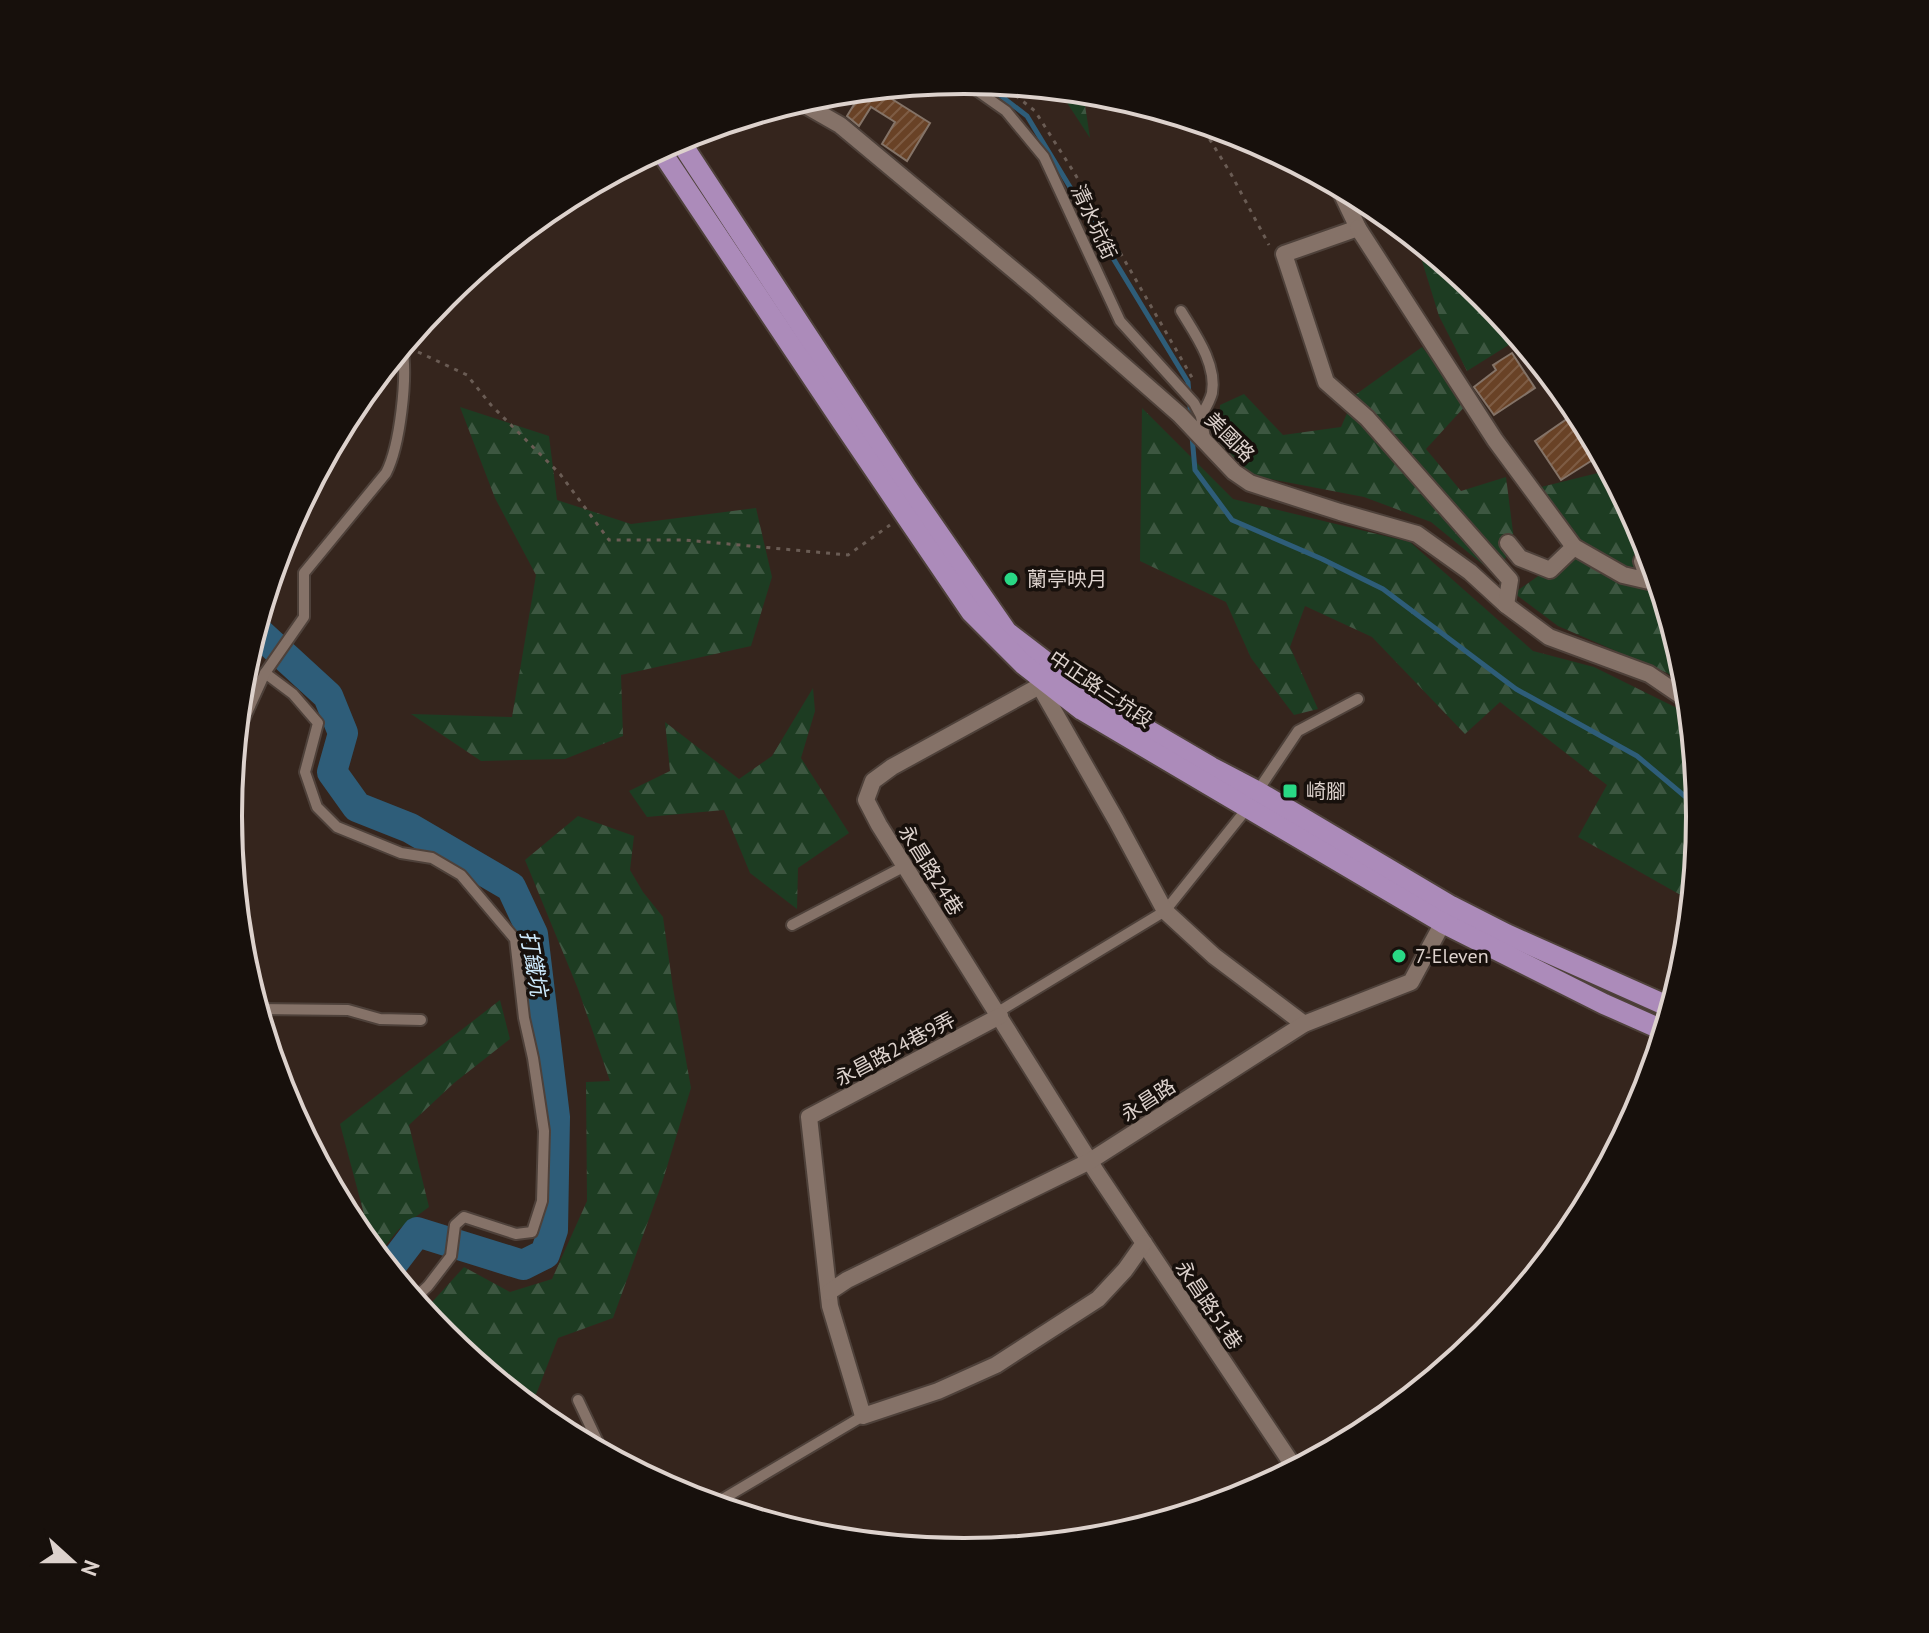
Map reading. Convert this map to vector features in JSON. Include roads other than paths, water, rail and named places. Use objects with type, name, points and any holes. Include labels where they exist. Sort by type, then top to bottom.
[{"type":"main road","name":"中正路三坑段","points":[[686,150],[908,489],[1007,632],[1048,680],[1082,710],[1252,800],[1604,1004],[1655,1027]]},
{"type":"main road","name":"中正路三坑段","points":[[666,159],[971,612],[1023,664],[1048,680]]},
{"type":"main road","name":"中正路三坑段","points":[[1447,915],[1506,934],[1662,1003]]},
{"type":"street","name":"美國路","points":[[814,110],[840,125],[1034,287],[1201,430],[1234,472],[1250,483],[1417,534],[1470,572],[1506,605],[1549,637],[1649,674],[1676,692]]},
{"type":"street","points":[[1346,204],[1358,228],[1495,440],[1574,547],[1623,575],[1648,581]]},
{"type":"street","points":[[1358,228],[1284,254],[1326,382],[1367,418],[1510,580],[1506,605]]},
{"type":"street","points":[[1508,543],[1520,558],[1550,570],[1574,547]]},
{"type":"street","name":"永昌路24巷","points":[[1048,680],[892,767],[873,781],[866,800],[1090,1161]]},
{"type":"street","points":[[1048,680],[1116,820],[1165,911],[1214,956],[1304,1024]]},
{"type":"street","name":"永昌路","points":[[829,1292],[847,1280],[1090,1161],[1304,1024],[1411,982],[1447,915]]},
{"type":"street","name":"永昌路24巷9弄","points":[[829,1292],[809,1117],[999,1014]]},
{"type":"street","name":"永昌路51巷","points":[[1090,1161],[1290,1461]]},
{"type":"street","points":[[829,1292],[830,1306],[863,1416],[938,1391],[996,1365],[1098,1299],[1125,1270],[1144,1243]]},
{"type":"lane","name":"清水坑街","points":[[983,95],[1006,111],[1044,157],[1120,321],[1194,404],[1201,430]]},
{"type":"lane","points":[[1181,311],[1205,354],[1213,376],[1201,430]]},
{"type":"lane","points":[[251,703],[265,673],[304,617],[304,573],[386,473],[394,458],[405,360]]},
{"type":"lane","points":[[265,673],[293,694],[318,723],[305,772],[317,807],[337,827],[401,853],[432,858],[461,875],[515,939],[524,1018],[544,1131],[542,1201],[532,1232],[516,1234],[464,1217],[455,1225],[451,1256],[421,1293]]},
{"type":"lane","points":[[999,1014],[1165,911],[1252,800],[1298,731],[1358,699]]},
{"type":"lane","points":[[792,925],[905,866]]},
{"type":"lane","points":[[269,1009],[348,1010],[380,1019],[421,1020]]},
{"type":"lane","points":[[578,1400],[596,1437]]},
{"type":"lane","points":[[724,1498],[863,1416]]},
{"type":"waterway","points":[[1000,96],[1027,116],[1188,382],[1191,418]]},
{"type":"waterway","points":[[1192,436],[1195,470],[1232,520],[1383,589],[1516,689],[1637,756],[1686,797]]},
{"type":"waterway","name":"打鐵坑","points":[[265,638],[328,696],[343,733],[332,772],[357,807],[410,828],[511,887],[533,934],[555,1117],[553,1230],[545,1254],[523,1265],[417,1232],[395,1261]]},
{"type":"place","name":"蘭亭映月","points":[[1011,579]]},
{"type":"place","name":"崎腳","points":[[1290,791]]},
{"type":"place","name":"7-Eleven","points":[[1399,956]]}]
